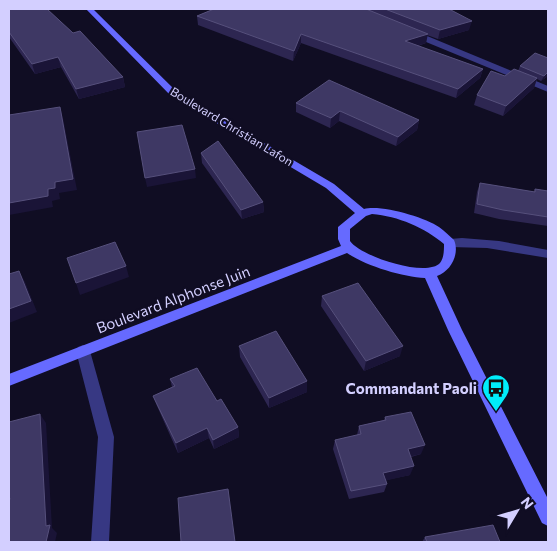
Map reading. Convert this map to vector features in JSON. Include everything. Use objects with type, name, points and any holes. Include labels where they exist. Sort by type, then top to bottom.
[{"type":"street","name":"Boulevard Christian Lafon","points":[[89,9],[174,94],[330,186],[362,213]]},
{"type":"street","points":[[406,31],[548,89]]},
{"type":"street","points":[[372,210],[386,211],[434,229],[450,243],[451,256],[444,268],[430,274],[411,274],[360,256],[348,248],[343,238],[344,227],[362,213],[372,210]]},
{"type":"street","points":[[450,243],[464,242],[503,245],[548,254]]},
{"type":"street","name":"Boulevard Alphonse Juin","points":[[9,380],[348,248]]},
{"type":"street","points":[[430,274],[455,330],[548,517]]},
{"type":"street","points":[[83,351],[106,437],[100,542]]},
{"type":"building","points":[[9,9],[47,9],[73,33],[80,31],[123,77],[76,89],[58,57],[32,64],[9,32]]},
{"type":"building","points":[[214,9],[366,9],[428,34],[405,41],[483,69],[458,89],[301,34],[294,51],[197,16]]},
{"type":"building","points":[[385,9],[449,9],[472,21],[440,30]]},
{"type":"building","points":[[535,53],[548,58],[548,72],[544,76],[520,66]]},
{"type":"building","points":[[514,69],[537,78],[506,106],[477,95],[491,71],[505,76]]},
{"type":"building","points":[[329,80],[419,120],[398,137],[340,111],[331,118],[296,103]]},
{"type":"building","points":[[60,107],[73,179],[55,182],[55,188],[48,189],[48,196],[9,203],[9,115]]},
{"type":"building","points":[[182,125],[195,169],[145,178],[137,132]]},
{"type":"building","points":[[218,141],[263,202],[241,210],[201,153]]},
{"type":"building","points":[[480,183],[535,192],[535,189],[548,191],[548,217],[477,204]]},
{"type":"building","points":[[115,242],[126,266],[76,283],[67,258]]},
{"type":"building","points":[[19,271],[31,301],[9,309],[9,274]]},
{"type":"building","points":[[358,283],[403,346],[366,361],[322,296]]},
{"type":"building","points":[[276,331],[307,381],[269,398],[239,346]]},
{"type":"building","points":[[197,368],[217,401],[221,399],[238,427],[213,440],[207,428],[176,443],[153,396],[175,386],[170,379]]},
{"type":"building","points":[[411,412],[425,445],[408,449],[414,466],[383,473],[387,484],[351,491],[335,440],[361,434],[359,426],[386,420],[385,417]]},
{"type":"building","points":[[40,414],[46,526],[50,525],[46,542],[9,542],[9,422]]},
{"type":"building","points":[[228,489],[235,542],[181,542],[178,498]]},
{"type":"building","points":[[493,525],[500,542],[427,542],[425,537]]},
{"type":"place","name":"Commandant Paoli","points":[[496,412]]}]
